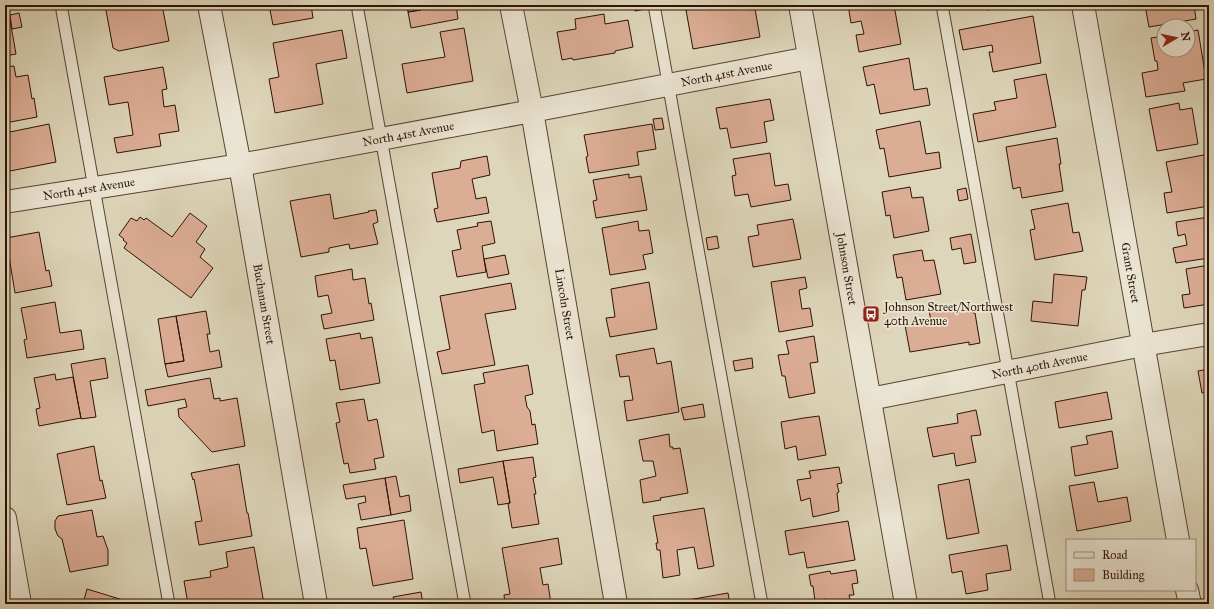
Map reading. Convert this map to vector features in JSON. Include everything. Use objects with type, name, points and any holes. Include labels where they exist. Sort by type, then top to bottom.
[{"type":"street","name":"Buchanan Street","points":[[209,5],[240,165],[316,604]]},
{"type":"street","name":"Lincoln Street","points":[[512,5],[532,111],[616,604]]},
{"type":"street","name":"Johnson Street","points":[[800,5],[906,604]]},
{"type":"street","name":"Grant Street","points":[[1083,5],[1178,539]]},
{"type":"street","name":"North 41st Avenue","points":[[5,202],[240,165],[809,58]]},
{"type":"street","name":"North 40th Avenue","points":[[870,399],[1209,334]]},
{"type":"street","points":[[5,518],[20,604]]},
{"type":"street","points":[[1187,591],[1190,604]]},
{"type":"lane","points":[[60,5],[169,604]]},
{"type":"lane","points":[[357,5],[465,604]]},
{"type":"lane","points":[[654,5],[762,604]]},
{"type":"lane","points":[[942,5],[1050,604]]},
{"type":"building","points":[[105,5],[150,5],[150,7],[162,5],[169,41],[119,51],[113,48]]},
{"type":"building","points":[[269,5],[311,5],[313,18],[273,25]]},
{"type":"building","points":[[407,5],[420,5],[421,10],[408,12]]},
{"type":"building","points":[[420,5],[456,5],[458,19],[411,28],[408,12],[421,10]]},
{"type":"building","points":[[634,5],[645,5],[645,9],[635,11]]},
{"type":"building","points":[[713,5],[750,5],[751,10],[755,9],[760,37],[693,49],[686,10]]},
{"type":"building","points":[[848,5],[894,5],[901,44],[859,52],[856,35],[864,34],[861,21],[851,23]]},
{"type":"building","points":[[986,5],[1015,5],[987,10]]},
{"type":"building","points":[[1145,5],[1194,5],[1196,18],[1156,18],[1156,26],[1149,27]]},
{"type":"building","points":[[8,9],[16,54],[5,56],[5,10]]},
{"type":"building","points":[[19,13],[22,27],[12,29],[10,15]]},
{"type":"building","points":[[604,14],[605,24],[628,20],[633,47],[615,51],[615,53],[573,60],[572,58],[562,60],[557,32],[576,29],[575,19]]},
{"type":"building","points":[[1033,16],[1041,63],[993,72],[989,52],[993,52],[992,45],[963,50],[959,30]]},
{"type":"building","points":[[464,28],[473,81],[407,93],[402,64],[445,57],[440,32]]},
{"type":"building","points":[[342,30],[347,58],[316,64],[323,104],[275,113],[269,79],[279,77],[273,43]]},
{"type":"building","points":[[1196,30],[1198,30],[1206,79],[1183,83],[1185,91],[1146,97],[1142,73],[1158,70],[1151,38],[1156,37],[1156,58],[1196,58]]},
{"type":"building","points":[[909,58],[914,90],[927,88],[930,105],[880,114],[874,84],[867,86],[863,67]]},
{"type":"building","points":[[14,66],[16,77],[28,75],[37,117],[5,123],[5,67]]},
{"type":"building","points":[[163,67],[167,89],[162,90],[164,107],[175,105],[179,131],[159,134],[161,146],[117,153],[114,138],[133,135],[128,102],[109,105],[104,77]]},
{"type":"building","points":[[1046,74],[1056,127],[978,142],[973,114],[996,110],[994,102],[1017,98],[1014,80]]},
{"type":"building","points":[[770,99],[774,120],[764,122],[767,142],[731,148],[727,128],[720,129],[716,108]]},
{"type":"building","points":[[1179,103],[1180,110],[1192,108],[1198,144],[1157,151],[1149,109]]},
{"type":"building","points":[[662,118],[664,129],[655,130],[653,119]]},
{"type":"building","points":[[920,121],[926,154],[939,152],[941,168],[889,177],[884,148],[880,149],[876,130]]},
{"type":"building","points":[[49,124],[56,162],[5,172],[5,133]]},
{"type":"building","points":[[652,124],[656,149],[637,152],[639,165],[589,173],[586,157],[588,156],[584,135]]},
{"type":"building","points":[[1057,138],[1063,191],[1022,198],[1020,187],[1013,189],[1006,147]]},
{"type":"building","points":[[770,153],[775,186],[788,184],[791,200],[751,207],[748,194],[735,196],[732,176],[736,175],[733,159]]},
{"type":"building","points":[[1209,154],[1209,206],[1167,213],[1164,193],[1172,192],[1166,162]]},
{"type":"building","points":[[487,156],[490,175],[472,179],[476,199],[486,197],[489,213],[437,222],[434,209],[438,208],[432,173],[460,168],[461,161]]},
{"type":"building","points":[[629,174],[629,178],[641,176],[647,210],[596,218],[593,201],[597,200],[593,180]]},
{"type":"building","points":[[910,187],[912,198],[923,197],[929,231],[894,238],[890,215],[886,216],[882,192]]},
{"type":"building","points":[[966,188],[968,199],[959,201],[957,190]]},
{"type":"building","points":[[330,194],[334,219],[376,210],[378,222],[373,224],[378,244],[350,249],[349,244],[329,248],[329,252],[301,257],[290,201]]},
{"type":"building","points":[[1068,203],[1073,233],[1079,232],[1083,251],[1035,260],[1030,230],[1035,229],[1031,210]]},
{"type":"building","points":[[190,213],[207,226],[196,242],[205,249],[200,257],[213,268],[191,298],[124,248],[127,243],[119,235],[131,218],[137,221],[140,217],[144,220],[146,218],[172,237]]},
{"type":"building","points":[[1209,217],[1209,258],[1176,263],[1173,248],[1187,245],[1185,234],[1178,236],[1176,222]]},
{"type":"building","points":[[793,219],[801,259],[753,267],[748,237],[759,235],[757,225]]},
{"type":"building","points":[[491,221],[495,243],[482,246],[486,272],[457,277],[452,251],[461,249],[457,230],[478,226],[477,223]]},
{"type":"building","points":[[638,221],[639,231],[649,230],[653,253],[643,255],[646,269],[610,275],[602,228]]},
{"type":"building","points":[[39,232],[46,271],[49,270],[52,286],[15,293],[6,238]]},
{"type":"building","points":[[971,234],[976,262],[964,264],[961,248],[952,250],[950,238]]},
{"type":"building","points":[[717,236],[719,248],[708,250],[706,238]]},
{"type":"building","points":[[922,250],[924,261],[934,260],[941,294],[906,300],[902,277],[897,278],[893,255]]},
{"type":"building","points":[[505,255],[509,274],[488,278],[484,259]]},
{"type":"building","points":[[1209,265],[1209,304],[1184,308],[1182,295],[1190,294],[1186,269]]},
{"type":"building","points":[[352,269],[353,280],[365,278],[369,304],[371,303],[374,320],[324,329],[321,315],[332,313],[328,295],[318,297],[315,276]]},
{"type":"building","points":[[1054,274],[1087,277],[1085,290],[1082,290],[1078,326],[1031,321],[1033,301],[1052,303]]},
{"type":"building","points":[[805,277],[807,288],[799,290],[802,309],[810,308],[813,326],[779,332],[771,282]]},
{"type":"building","points":[[649,282],[657,329],[610,337],[606,318],[615,317],[611,289]]},
{"type":"building","points":[[511,283],[516,309],[485,314],[495,365],[442,374],[437,352],[450,349],[440,296]]},
{"type":"building","points":[[55,302],[60,333],[81,330],[84,349],[27,358],[24,340],[27,339],[21,308]]},
{"type":"building","points":[[970,302],[973,313],[975,313],[980,343],[969,345],[969,342],[910,352],[905,325],[931,321],[929,310]]},
{"type":"building","points":[[206,311],[210,334],[207,334],[210,352],[219,350],[222,367],[168,377],[165,364],[184,361],[176,316]]},
{"type":"building","points":[[176,316],[184,361],[165,364],[158,319]]},
{"type":"building","points":[[360,333],[361,339],[372,337],[380,383],[340,390],[335,360],[330,361],[326,339]]},
{"type":"building","points":[[814,336],[818,362],[810,363],[815,393],[789,398],[785,376],[782,376],[778,355],[789,354],[786,341]]},
{"type":"building","points":[[654,348],[657,364],[671,361],[679,412],[627,421],[624,401],[633,400],[629,376],[620,377],[616,355]]},
{"type":"building","points":[[105,358],[108,378],[90,381],[96,417],[81,419],[71,364]]},
{"type":"building","points":[[752,358],[753,368],[735,371],[733,361]]},
{"type":"building","points":[[528,365],[533,394],[525,396],[527,407],[530,411],[532,425],[535,424],[538,444],[497,451],[494,430],[482,433],[474,385],[485,383],[483,373]]},
{"type":"building","points":[[1209,369],[1209,399],[1208,392],[1202,393],[1198,371]]},
{"type":"building","points":[[55,374],[56,380],[73,377],[81,418],[39,426],[36,409],[40,408],[34,378]]},
{"type":"building","points":[[210,378],[214,399],[220,398],[220,401],[237,398],[245,446],[212,452],[179,417],[178,409],[187,407],[185,399],[148,406],[145,390]]},
{"type":"building","points":[[1107,392],[1112,419],[1059,428],[1055,402]]},
{"type":"building","points":[[364,399],[368,421],[377,419],[384,457],[374,459],[376,469],[350,473],[348,463],[344,464],[336,423],[340,422],[336,403]]},
{"type":"building","points":[[703,404],[705,417],[684,420],[681,408]]},
{"type":"building","points":[[976,410],[981,435],[971,436],[976,462],[956,466],[954,453],[933,457],[927,428],[958,423],[957,414]]},
{"type":"building","points":[[819,416],[826,455],[798,460],[796,446],[785,449],[781,422]]},
{"type":"building","points":[[1112,431],[1118,468],[1075,476],[1071,447],[1088,444],[1086,436]]},
{"type":"building","points":[[669,434],[670,447],[673,447],[673,449],[680,448],[688,493],[643,503],[640,480],[656,476],[653,461],[643,461],[639,440]]},
{"type":"building","points":[[94,446],[100,481],[102,480],[106,498],[67,505],[57,454]]},
{"type":"building","points":[[533,457],[536,477],[533,478],[536,494],[534,494],[539,524],[512,528],[508,504],[510,503],[503,461]]},
{"type":"building","points":[[503,461],[510,503],[498,505],[493,477],[460,483],[458,469]]},
{"type":"building","points":[[239,464],[252,536],[199,545],[195,522],[202,521],[194,479],[193,480],[191,473]]},
{"type":"building","points":[[839,467],[842,483],[837,484],[839,492],[837,493],[839,511],[813,517],[810,498],[801,501],[797,480],[811,478],[809,471]]},
{"type":"building","points":[[396,476],[400,497],[409,495],[411,511],[391,515],[385,478]]},
{"type":"building","points":[[385,478],[391,515],[361,520],[358,504],[366,502],[365,496],[346,499],[343,485]]},
{"type":"building","points":[[969,479],[979,533],[947,539],[938,485]]},
{"type":"building","points":[[1094,482],[1098,502],[1127,497],[1131,521],[1077,531],[1069,486]]},
{"type":"building","points":[[704,508],[714,566],[698,569],[694,547],[677,550],[680,575],[663,578],[660,550],[657,550],[656,543],[658,543],[653,516]]},
{"type":"building","points":[[92,510],[97,537],[103,536],[108,550],[108,565],[70,572],[62,539],[58,536],[55,529],[55,521],[58,516]]},
{"type":"building","points":[[404,520],[413,579],[373,586],[366,548],[360,549],[357,528]]},
{"type":"building","points":[[848,521],[855,560],[807,568],[804,552],[789,555],[785,531]]},
{"type":"building","points":[[558,538],[562,564],[540,568],[543,585],[548,584],[551,604],[505,604],[504,595],[510,594],[502,548]]},
{"type":"building","points":[[1007,545],[1011,570],[986,574],[988,590],[966,594],[962,571],[952,573],[949,555]]},
{"type":"building","points":[[254,547],[264,604],[188,604],[184,581],[211,577],[210,571],[228,567],[226,552]]},
{"type":"building","points":[[856,570],[858,583],[852,584],[854,595],[849,595],[851,603],[853,602],[854,604],[826,604],[826,599],[815,601],[813,586],[811,586],[809,575],[830,571],[831,574]]},
{"type":"building","points":[[87,589],[136,604],[83,604]]},
{"type":"building","points":[[421,592],[423,604],[395,604],[393,597]]},
{"type":"building","points":[[728,593],[730,604],[665,604]]},
{"type":"place","name":"Johnson Street/Northwest 40th Avenue","points":[[871,314]]}]
